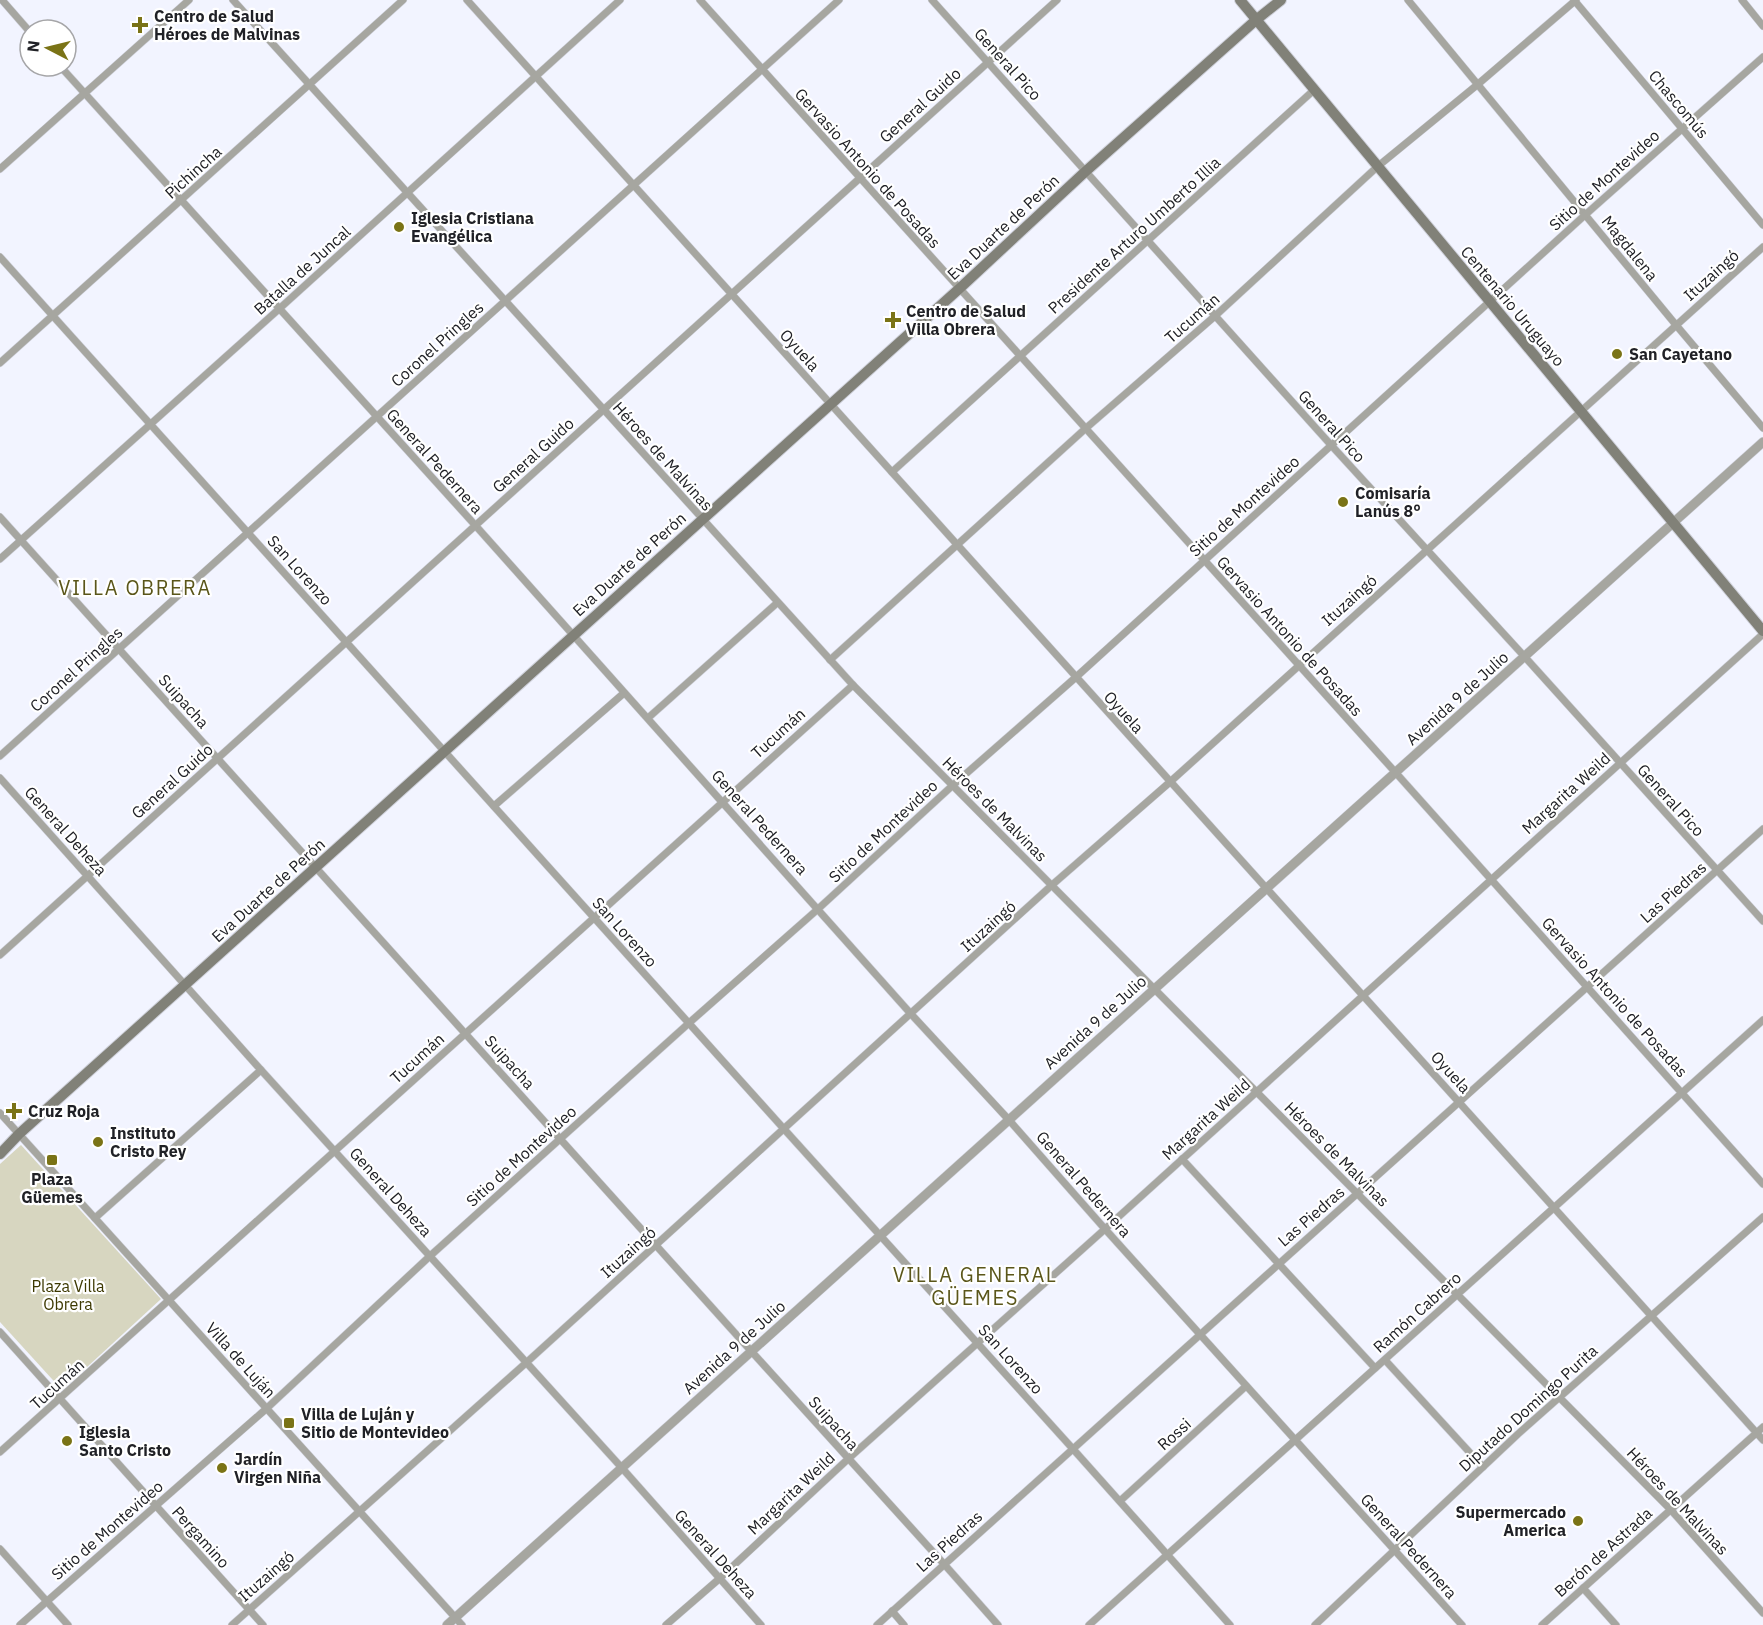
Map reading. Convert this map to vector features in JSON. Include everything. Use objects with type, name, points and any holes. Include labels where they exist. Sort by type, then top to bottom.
[{"type":"main road","name":"Centenario Uruguayo","points":[[1240,0],[1763,632]]},
{"type":"main road","name":"Eva Duarte de Perón","points":[[0,1154],[19,1134],[572,635],[960,288],[1086,171],[1281,0]]},
{"type":"street","points":[[2,0],[18,18]]},
{"type":"street","points":[[0,169],[189,0]]},
{"type":"street","name":"Héroes de Malvinas","points":[[233,0],[853,685],[1671,1510],[1763,1613]]},
{"type":"street","name":"Pichincha","points":[[0,363],[403,0]]},
{"type":"street","name":"Oyuela","points":[[467,0],[1763,1440]]},
{"type":"street","name":"Batalla de Juncal","points":[[0,559],[620,0]]},
{"type":"street","name":"Gervasio Antonio de Posadas","points":[[700,0],[1763,1184]]},
{"type":"street","name":"Coronel Pringles","points":[[0,756],[839,0]]},
{"type":"street","name":"General Pico","points":[[932,0],[1331,445],[1763,921]]},
{"type":"street","name":"General Guido","points":[[0,955],[1058,0]]},
{"type":"street","name":"Magdalena","points":[[1408,0],[1763,428]]},
{"type":"street","name":"Tucumán","points":[[830,660],[1085,429],[1215,316],[1377,167],[1575,0]]},
{"type":"street","name":"Chascomús","points":[[1575,0],[1763,225]]},
{"type":"street","points":[[1742,0],[1763,26]]},
{"type":"street","name":"Sitio de Montevideo","points":[[20,1625],[266,1409],[430,1256],[1763,57]]},
{"type":"street","name":"General Pedernera","points":[[70,78],[475,525],[911,1014],[1462,1625]]},
{"type":"street","name":"Presidente Arturo Umberto Illia","points":[[892,472],[1314,90]]},
{"type":"street","name":"Ituzaingó","points":[[232,1625],[527,1362],[1052,885],[1170,782],[1298,664],[1763,247]]},
{"type":"street","name":"San Lorenzo","points":[[0,257],[1230,1625]]},
{"type":"street","name":"Avenida 9 de Julio","points":[[447,1625],[459,1621],[622,1468],[1763,442]]},
{"type":"street","name":"Suipacha","points":[[0,517],[848,1459],[945,1563],[998,1625]]},
{"type":"street","points":[[648,718],[777,603]]},
{"type":"street","name":"Margarita Weild","points":[[666,1625],[1763,632]]},
{"type":"street","name":"Tucumán","points":[[0,1452],[853,685]]},
{"type":"street","points":[[494,806],[624,693]]},
{"type":"street","name":"General Deheza","points":[[0,778],[761,1625]]},
{"type":"street","name":"Las Piedras","points":[[877,1625],[1763,829]]},
{"type":"street","name":"Ramón Cabrero","points":[[1089,1625],[1763,1020]]},
{"type":"street","points":[[95,1218],[261,1070]]},
{"type":"street","name":"Villa de Luján","points":[[0,1113],[459,1621]]},
{"type":"street","points":[[1182,1159],[1375,1368]]},
{"type":"street","name":"Diputado Domingo Purita","points":[[1315,1625],[1482,1467],[1763,1217]]},
{"type":"street","name":"Pergamino","points":[[0,1332],[263,1625]]},
{"type":"street","points":[[1384,1360],[1482,1467]]},
{"type":"street","name":"Rossi","points":[[1120,1502],[1246,1386]]},
{"type":"street","name":"Berón de Astrada","points":[[1542,1625],[1763,1428]]},
{"type":"street","points":[[0,1549],[68,1625]]},
{"type":"street","points":[[1583,1588],[1616,1625]]},
{"type":"street","points":[[892,1611],[904,1625]]},
{"type":"green space","name":"Plaza Villa Obrera","points":[[21,1145],[161,1299],[62,1390],[0,1322],[0,1164]]},
{"type":"place","name":"Centro de Salud Héroes de Malvinas","points":[[140,25]]},
{"type":"place","name":"Iglesia Cristiana Evangélica","points":[[399,227]]},
{"type":"place","name":"Centro de Salud Villa Obrera","points":[[893,320]]},
{"type":"place","name":"San Cayetano","points":[[1617,354]]},
{"type":"place","name":"Comisaría Lanús 8°","points":[[1343,502]]},
{"type":"place","name":"Cruz Roja","points":[[14,1111]]},
{"type":"place","name":"Instituto Cristo Rey","points":[[98,1142]]},
{"type":"place","name":"Plaza Güemes","points":[[52,1160]]},
{"type":"place","name":"Villa de Luján y Sitio de Montevideo","points":[[289,1423]]},
{"type":"place","name":"Iglesia Santo Cristo","points":[[67,1441]]},
{"type":"place","name":"Jardín Virgen Niña","points":[[222,1468]]},
{"type":"place","name":"Supermercado America","points":[[1578,1521]]},
{"type":"district","name":"VILLA OBRERA","points":[[135,588]]},
{"type":"district","name":"VILLA GENERAL GÜEMES","points":[[975,1286]]}]
